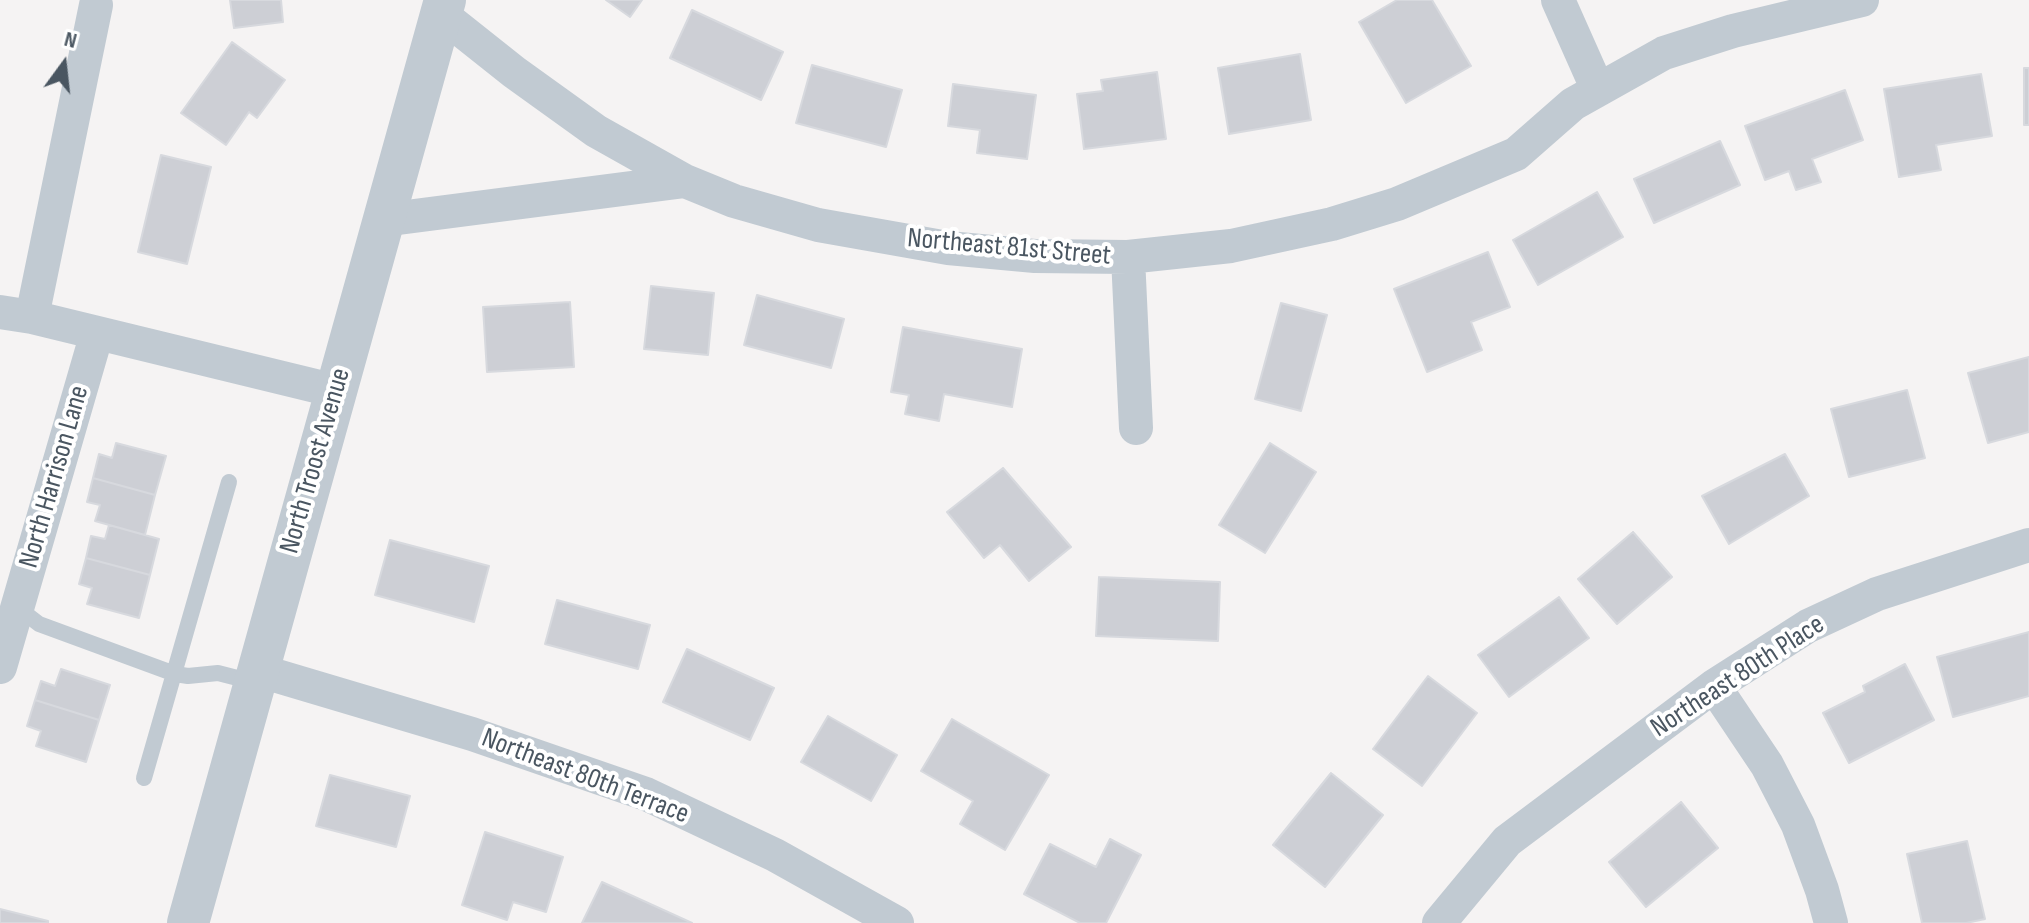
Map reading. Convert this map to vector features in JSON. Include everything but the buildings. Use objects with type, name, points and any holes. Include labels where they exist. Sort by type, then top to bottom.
[{"type":"street","points":[[1558,0],[1598,90]]},
{"type":"street","name":"Northeast 81st Street","points":[[443,7],[514,72],[596,131],[685,181],[734,201],[818,225],[948,248],[1035,256],[1128,257],[1231,246],[1332,224],[1397,204],[1516,154],[1554,119],[1664,53],[1733,31],[1862,0]]},
{"type":"street","points":[[96,5],[16,314],[336,391]]},
{"type":"street","name":"North Troost Avenue","points":[[188,923],[443,7]]},
{"type":"street","name":"Northeast 81st Street","points":[[383,220],[685,181]]},
{"type":"street","points":[[1128,257],[1136,428]]},
{"type":"street","name":"North Harrison Lane","points":[[0,667],[97,333]]},
{"type":"street","name":"Northeast 80th Place","points":[[1439,923],[1507,841],[1714,686],[1808,626],[1877,594],[2029,545]]},
{"type":"street","name":"Northeast 80th Terrace","points":[[256,676],[472,734],[646,794],[775,855],[897,923]]},
{"type":"street","points":[[1714,686],[1767,765],[1798,825],[1831,923]]},
{"type":"lane","points":[[144,778],[229,482]]},
{"type":"lane","points":[[19,603],[26,614],[39,624],[175,674],[256,676]]}]
